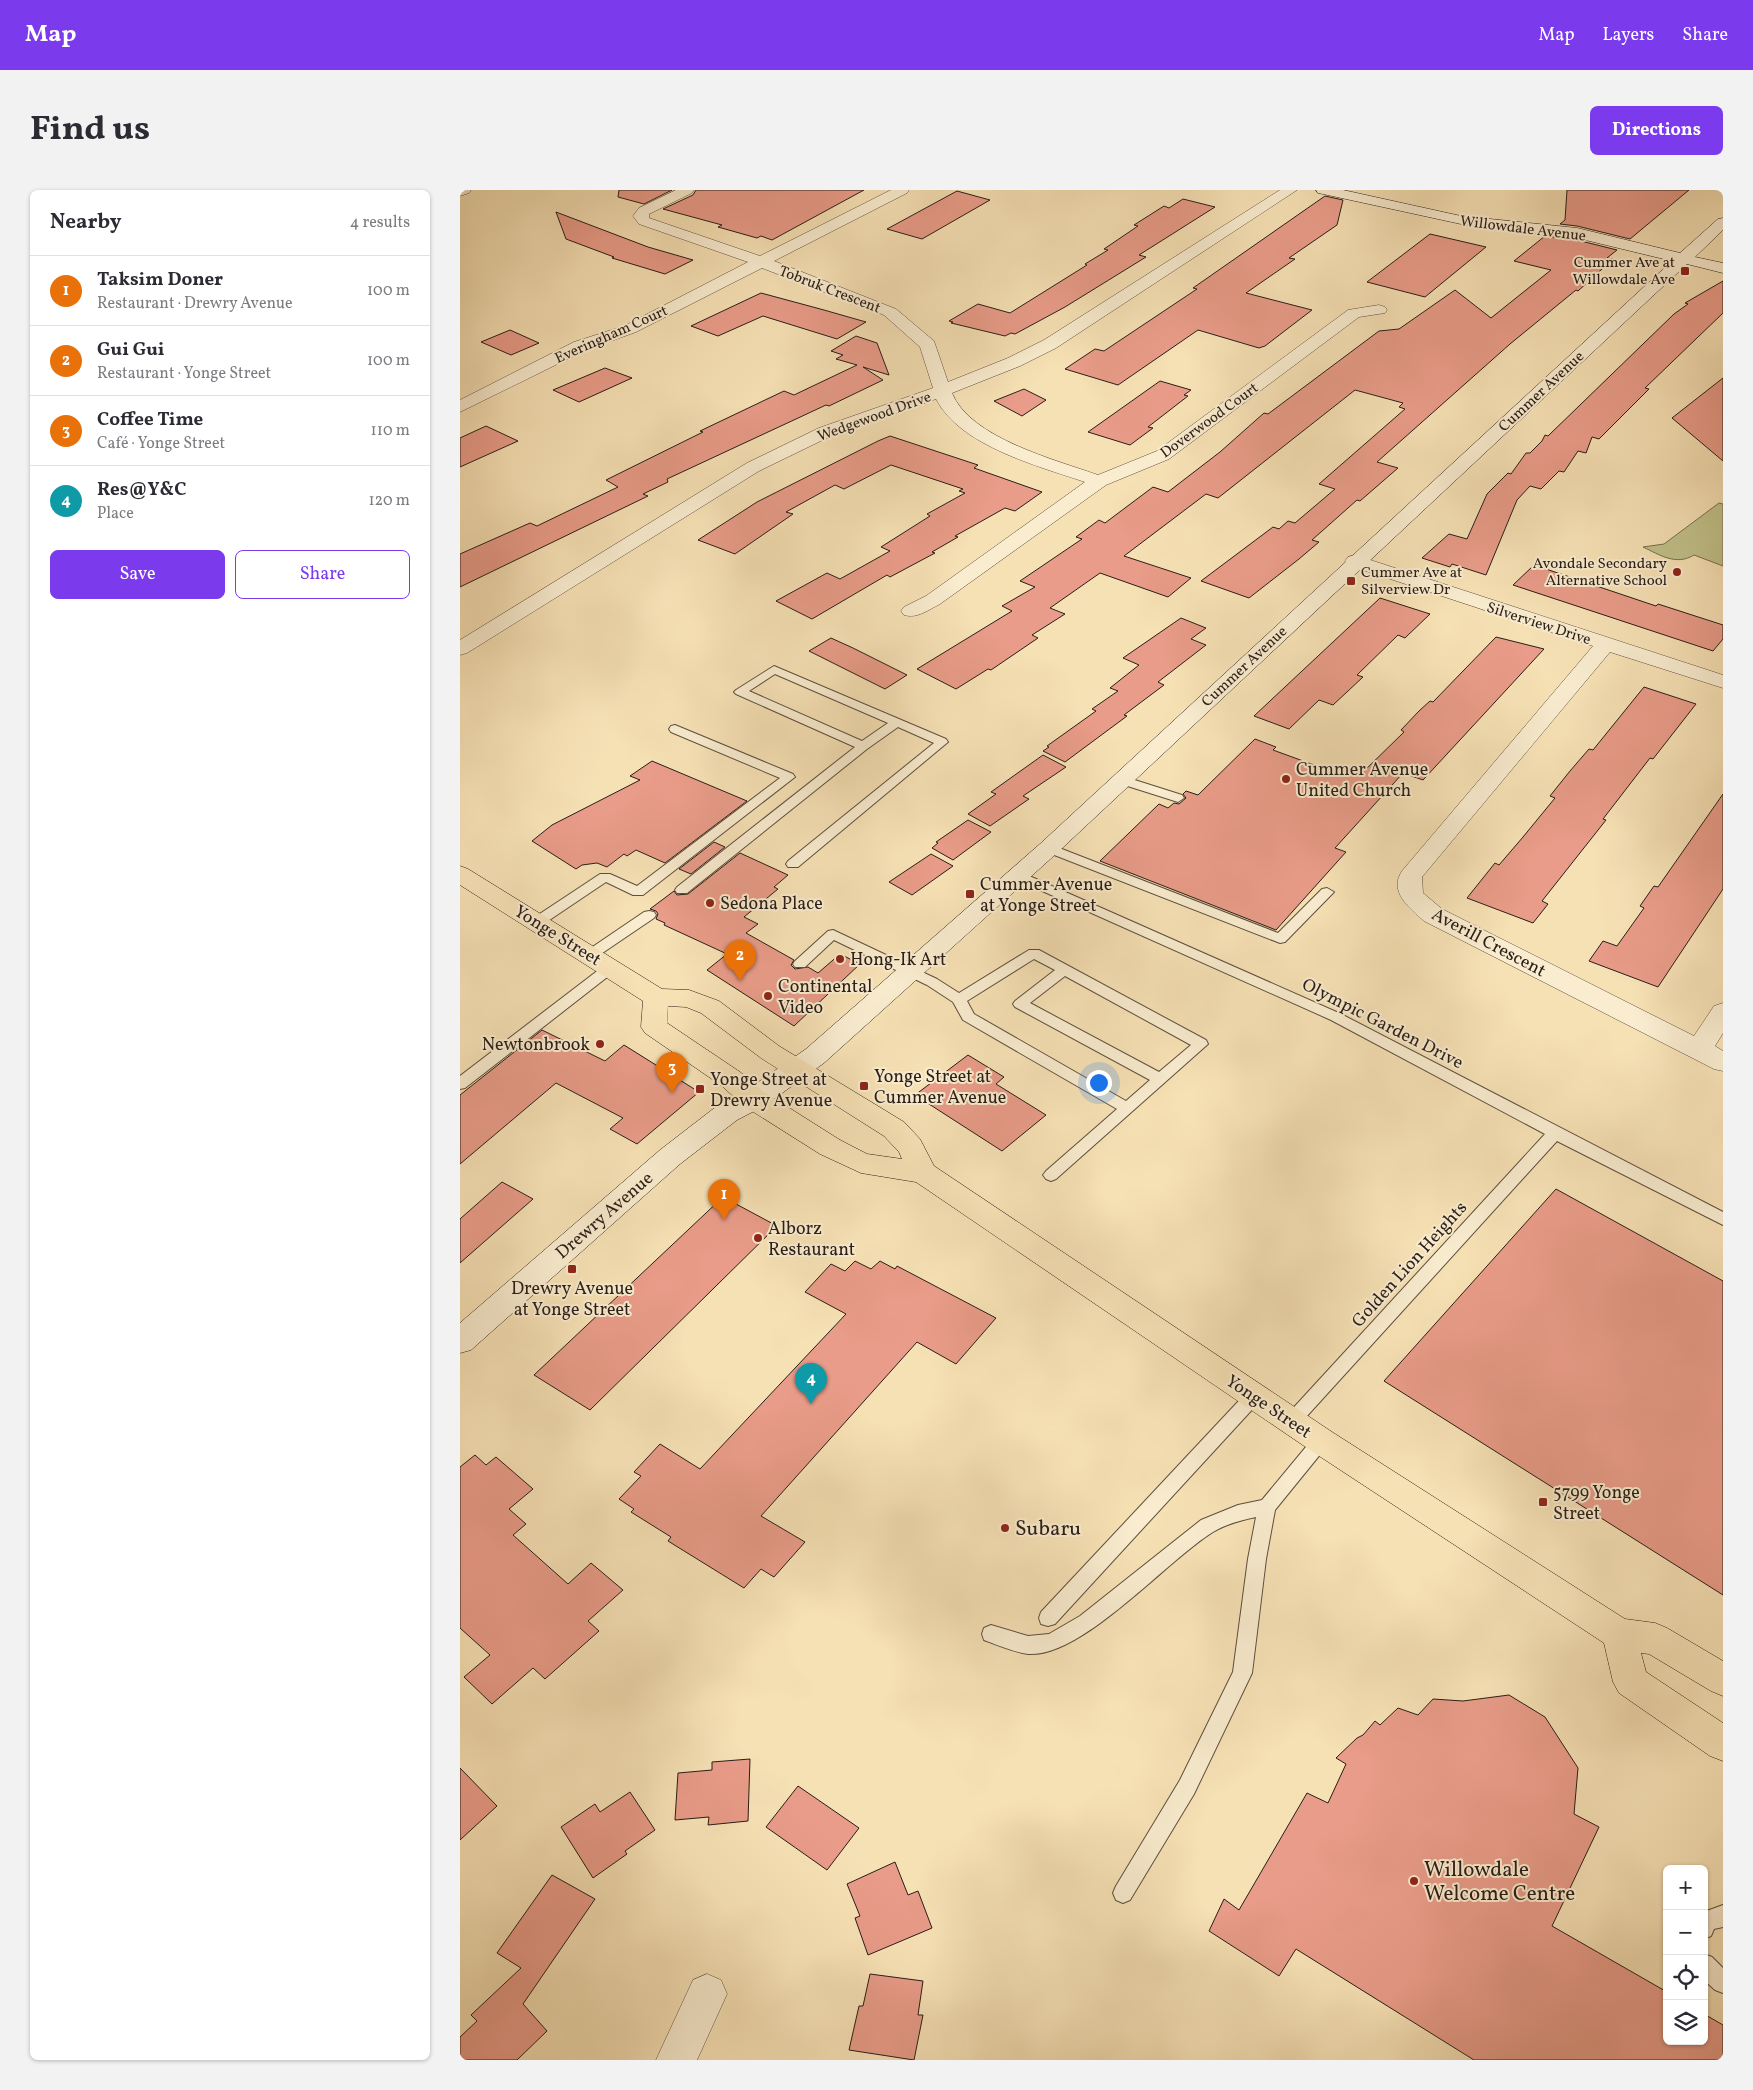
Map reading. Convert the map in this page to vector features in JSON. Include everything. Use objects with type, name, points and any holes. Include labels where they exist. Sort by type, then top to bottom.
[{"type":"main road","name":"Yonge Street","points":[[460,874],[656,997],[689,1000],[710,1007],[770,1052],[894,1129],[910,1146],[923,1173]]},
{"type":"main road","name":"Yonge Street","points":[[656,997],[654,1027],[730,1079],[754,1099],[830,1147],[861,1163],[923,1173],[1292,1422],[1619,1634],[1655,1639],[1723,1680]]},
{"type":"main road","points":[[1619,1634],[1631,1682],[1723,1744]]},
{"type":"street","points":[[460,192],[464,190]]},
{"type":"street","name":"Tobruk Crescent","points":[[687,190],[644,211],[640,216],[644,221],[762,262],[890,312],[928,344],[946,401],[966,424],[1014,452],[1099,481]]},
{"type":"street","name":"Everingham Court","points":[[460,408],[580,346],[630,329],[902,190]]},
{"type":"street","name":"Wedgewood Drive","points":[[460,649],[753,467],[825,432],[942,392],[1014,362],[1050,344],[1290,190]]},
{"type":"street","name":"Willowdale Avenue","points":[[1323,190],[1461,220],[1577,233],[1723,268]]},
{"type":"street","name":"Cummer Avenue","points":[[754,1099],[816,1056],[1049,848],[1355,561],[1723,222]]},
{"type":"street","name":"Doverwood Court","points":[[911,611],[933,600],[1099,481],[1163,455],[1354,313],[1379,310]]},
{"type":"street","name":"Silverview Drive","points":[[1355,561],[1723,682]]},
{"type":"street","name":"Averill Crescent","points":[[1605,644],[1410,876],[1412,895],[1433,915],[1723,1062]]},
{"type":"street","points":[[1698,1050],[1723,1012]]},
{"type":"street","name":"Drewry Avenue","points":[[460,1342],[670,1157],[727,1113],[754,1099]]},
{"type":"street","points":[[676,2060],[707,1994]]},
{"type":"lane","points":[[793,864],[942,742],[774,669],[740,692],[863,746]]},
{"type":"lane","points":[[682,890],[863,746],[897,722]]},
{"type":"lane","points":[[537,922],[605,877],[638,892],[790,778],[675,729]]},
{"type":"lane","points":[[1122,780],[1178,798]]},
{"type":"lane","points":[[1049,848],[1280,939],[1327,892]]},
{"type":"lane","name":"Olympic Garden Drive","points":[[1018,876],[1336,1017],[1723,1219]]},
{"type":"lane","points":[[460,1084],[600,962],[649,915]]},
{"type":"lane","points":[[800,964],[833,934],[910,971],[959,999],[968,1017],[1127,1108]]},
{"type":"lane","points":[[959,999],[1034,952],[1200,1044],[1051,1175]]},
{"type":"lane","points":[[1064,969],[1020,1004],[1160,1079]]},
{"type":"lane","name":"Golden Lion Heights","points":[[1292,1422],[1555,1133]]},
{"type":"lane","points":[[1048,1618],[1254,1396]]},
{"type":"lane","points":[[1123,1893],[1187,1788],[1242,1673],[1257,1559],[1267,1507],[1321,1441]]},
{"type":"lane","points":[[991,1634],[1028,1645],[1052,1642],[1087,1622],[1207,1526],[1238,1513],[1267,1507]]},
{"type":"lane","points":[[1708,1921],[1723,1916]]},
{"type":"lane","points":[[1708,1969],[1723,1982]]},
{"type":"green space","points":[[1719,503],[1723,504],[1723,566],[1694,555],[1681,560],[1668,558],[1643,547],[1664,544]]},
{"type":"building","points":[[619,190],[672,190],[644,204],[618,197]]},
{"type":"building","points":[[696,190],[864,190],[772,240],[761,236],[757,238],[718,227],[722,225],[663,209],[693,195]]},
{"type":"building","points":[[1567,190],[1689,190],[1630,239],[1577,226],[1560,224],[1565,220]]},
{"type":"building","points":[[957,191],[990,200],[922,239],[887,229]]},
{"type":"building","points":[[1325,196],[1343,200],[1337,225],[1289,258],[1295,259],[1246,293],[1312,310],[1265,346],[1259,348],[1198,330],[1118,385],[1065,369],[1095,349],[1104,351],[1197,289],[1193,288]]},
{"type":"building","points":[[1183,199],[1215,207],[1139,255],[1146,257],[1065,307],[1015,334],[1011,333],[1005,336],[949,321],[978,304],[1010,313],[1087,265],[1085,264],[1108,250],[1104,249],[1138,226],[1134,225],[1164,206],[1169,208]]},
{"type":"building","points":[[556,212],[648,247],[693,260],[665,274],[612,258],[614,257],[566,239]]},
{"type":"building","points":[[1430,234],[1486,247],[1425,297],[1367,282]]},
{"type":"building","points":[[1545,236],[1577,240],[1617,250],[1607,258],[1613,259],[1578,291],[1576,290],[1510,344],[1377,462],[1398,468],[1360,501],[1357,500],[1312,540],[1319,542],[1249,598],[1201,581],[1273,527],[1279,529],[1288,521],[1295,523],[1335,489],[1319,484],[1405,409],[1399,407],[1403,403],[1355,390],[1218,498],[1206,494],[1124,556],[1191,578],[1168,597],[1100,573],[1050,608],[1065,614],[1032,635],[1038,638],[991,670],[988,669],[956,689],[917,669],[1012,611],[1002,606],[1035,587],[1020,581],[1082,539],[1076,537],[1099,520],[1105,523],[1153,487],[1168,492],[1220,452],[1264,413],[1268,414],[1379,331],[1399,329],[1455,290],[1491,318],[1551,270],[1514,261]]},
{"type":"building","points":[[1723,281],[1723,313],[1645,388],[1649,389],[1599,439],[1592,437],[1586,453],[1578,451],[1564,472],[1559,471],[1541,489],[1530,486],[1517,500],[1486,575],[1452,564],[1450,567],[1422,558],[1449,534],[1467,539],[1487,494],[1508,473],[1511,474],[1526,453],[1530,453],[1542,441],[1545,435],[1548,436],[1674,314],[1688,304],[1685,303]]},
{"type":"building","points":[[761,293],[866,322],[837,339],[763,316],[718,336],[691,326]]},
{"type":"building","points":[[510,330],[539,343],[511,355],[481,342]]},
{"type":"building","points":[[856,336],[877,343],[889,375],[863,367],[883,380],[667,479],[668,482],[643,494],[648,496],[460,587],[460,554],[530,523],[537,526],[618,487],[606,480],[703,432],[700,431],[784,391],[794,395],[857,365],[836,359],[843,355],[831,351]]},
{"type":"building","points":[[605,368],[632,378],[579,402],[553,390]]},
{"type":"building","points":[[1723,378],[1723,461],[1672,418]]},
{"type":"building","points":[[1160,381],[1191,390],[1184,395],[1188,396],[1148,427],[1153,428],[1130,445],[1088,432]]},
{"type":"building","points":[[1024,389],[1046,400],[1022,416],[994,401]]},
{"type":"building","points":[[486,426],[518,441],[460,467],[460,438]]},
{"type":"building","points":[[890,436],[978,465],[974,468],[1042,492],[1015,511],[1005,508],[955,536],[958,537],[932,552],[935,553],[890,577],[887,575],[812,619],[776,601],[827,573],[840,579],[890,551],[881,547],[930,516],[927,514],[965,493],[959,491],[963,489],[891,465],[844,489],[835,485],[786,512],[793,514],[735,554],[698,540],[757,502]]},
{"type":"building","points":[[1534,565],[1656,606],[1658,604],[1723,625],[1723,639],[1713,651],[1513,585]]},
{"type":"building","points":[[1380,598],[1430,614],[1405,638],[1398,635],[1357,675],[1363,677],[1333,705],[1319,700],[1289,729],[1254,716]]},
{"type":"building","points":[[1181,618],[1206,628],[1191,639],[1206,645],[1158,682],[1164,685],[1124,715],[1127,716],[1065,762],[1043,751],[1049,747],[1047,746],[1096,711],[1092,709],[1118,691],[1110,688],[1139,665],[1123,658]]},
{"type":"building","points":[[1496,637],[1544,649],[1423,780],[1403,773],[1335,848],[1346,852],[1276,930],[1100,861],[1159,804],[1168,808],[1174,803],[1179,804],[1186,798],[1183,794],[1186,791],[1198,795],[1255,739],[1276,747],[1273,750],[1336,773],[1341,768],[1360,775],[1404,732],[1401,730],[1419,711],[1430,701],[1433,702]]},
{"type":"building","points":[[831,638],[907,675],[885,689],[809,651]]},
{"type":"building","points":[[1644,687],[1696,704],[1653,759],[1650,758],[1603,819],[1606,820],[1542,901],[1548,904],[1533,923],[1467,898],[1495,863],[1499,865],[1523,837],[1555,798],[1550,796],[1570,771],[1589,749],[1593,750]]},
{"type":"building","points":[[1043,755],[1066,767],[1023,796],[1029,799],[990,826],[968,814],[996,794],[991,792]]},
{"type":"building","points":[[652,761],[747,801],[665,863],[636,850],[627,856],[624,854],[607,867],[597,863],[582,865],[576,869],[532,841],[552,825],[640,780],[630,776]]},
{"type":"building","points":[[1723,794],[1723,889],[1658,987],[1589,961],[1603,941],[1617,946],[1644,908],[1640,906],[1654,886],[1658,887]]},
{"type":"building","points":[[968,820],[991,832],[953,860],[932,848],[938,843],[936,842]]},
{"type":"building","points":[[714,842],[725,847],[691,874],[679,869]]},
{"type":"building","points":[[740,853],[788,875],[774,887],[778,889],[744,917],[758,924],[746,933],[794,960],[791,965],[795,969],[808,967],[818,973],[840,954],[860,964],[794,1026],[707,970],[727,954],[664,925],[665,923],[656,919],[658,914],[656,911],[650,909],[674,891],[677,895],[688,894]]},
{"type":"building","points":[[931,854],[953,866],[912,895],[889,882]]},
{"type":"building","points":[[542,1030],[605,1061],[624,1045],[699,1092],[637,1144],[610,1129],[623,1118],[556,1083],[460,1164],[460,1095]]},
{"type":"building","points":[[968,1055],[1004,1077],[996,1084],[1046,1115],[1002,1151],[915,1095]]},
{"type":"building","points":[[502,1182],[533,1199],[460,1263],[460,1219]]},
{"type":"building","points":[[1556,1189],[1723,1281],[1723,1595],[1384,1381]]},
{"type":"building","points":[[723,1197],[777,1226],[590,1410],[534,1375]]},
{"type":"building","points":[[855,1261],[871,1269],[880,1261],[895,1269],[897,1266],[996,1318],[956,1364],[917,1342],[761,1516],[805,1542],[774,1577],[761,1569],[744,1588],[668,1541],[671,1537],[631,1512],[634,1509],[619,1499],[641,1476],[634,1472],[660,1444],[700,1469],[846,1314],[805,1292],[831,1264],[845,1271]]},
{"type":"building","points":[[475,1455],[486,1465],[496,1457],[533,1489],[509,1509],[526,1524],[513,1535],[568,1584],[591,1563],[623,1590],[588,1621],[599,1631],[545,1679],[533,1668],[492,1704],[464,1677],[490,1655],[460,1628],[460,1467]]},
{"type":"building","name":"Willowdale Welcome Centre","points":[[1509,1695],[1545,1717],[1578,1768],[1574,1814],[1599,1827],[1552,1926],[1663,1990],[1663,2045],[1708,2045],[1708,2016],[1723,2025],[1723,2060],[1474,2060],[1296,1949],[1279,1976],[1209,1931],[1224,1899],[1239,1910],[1307,1793],[1328,1803],[1346,1764],[1336,1758],[1357,1738],[1363,1735],[1375,1721],[1380,1725],[1398,1708],[1418,1715],[1433,1699],[1463,1701]]},
{"type":"building","points":[[750,1759],[748,1821],[708,1825],[709,1817],[675,1820],[678,1773],[712,1770],[712,1762]]},
{"type":"building","points":[[460,1768],[497,1806],[460,1840]]},
{"type":"building","points":[[798,1786],[859,1828],[827,1870],[766,1827]]},
{"type":"building","points":[[630,1792],[655,1830],[625,1851],[627,1854],[593,1878],[561,1827],[595,1804],[600,1812]]},
{"type":"building","points":[[895,1862],[908,1895],[918,1891],[932,1928],[868,1955],[855,1918],[860,1916],[847,1884]]},
{"type":"building","points":[[552,1875],[595,1899],[523,2004],[547,2031],[517,2060],[460,2060],[460,2037],[477,2021],[471,2015],[521,1968],[497,1953]]},
{"type":"building","points":[[870,1974],[923,1981],[918,2015],[923,2015],[914,2060],[849,2050],[859,2006],[863,2006]]},
{"type":"place","name":"Cummer Ave at Willowdale Ave","points":[[1685,271]]},
{"type":"place","name":"Avondale Secondary Alternative School","points":[[1677,572]]},
{"type":"place","name":"Cummer Ave at Silverview Dr","points":[[1351,581]]},
{"type":"place","name":"Cummer Avenue United Church","points":[[1286,779]]},
{"type":"place","name":"Cummer Avenue at Yonge Street","points":[[970,894]]},
{"type":"place","name":"Sedona Place","points":[[710,903]]},
{"type":"place","name":"Hong-Ik Art","points":[[840,959]]},
{"type":"place","name":"Gui Gui","points":[[740,981]]},
{"type":"place","name":"Continental Video","points":[[768,996]]},
{"type":"place","name":"Newtonbrook","points":[[600,1044]]},
{"type":"place","name":"Yonge Street at Cummer Avenue","points":[[864,1086]]},
{"type":"place","name":"Yonge Street at Drewry Avenue","points":[[700,1089]]},
{"type":"place","name":"Coffee Time","points":[[672,1093]]},
{"type":"place","name":"Taksim Doner","points":[[724,1220]]},
{"type":"place","name":"Alborz Restaurant","points":[[758,1238]]},
{"type":"place","name":"Drewry Avenue at Yonge Street","points":[[572,1269]]},
{"type":"place","name":"Res@Y&C","points":[[811,1404]]},
{"type":"place","name":"5799 Yonge Street","points":[[1543,1502]]},
{"type":"place","name":"Subaru","points":[[1005,1528]]},
{"type":"place","name":"Willowdale Welcome Centre","points":[[1414,1881]]}]
